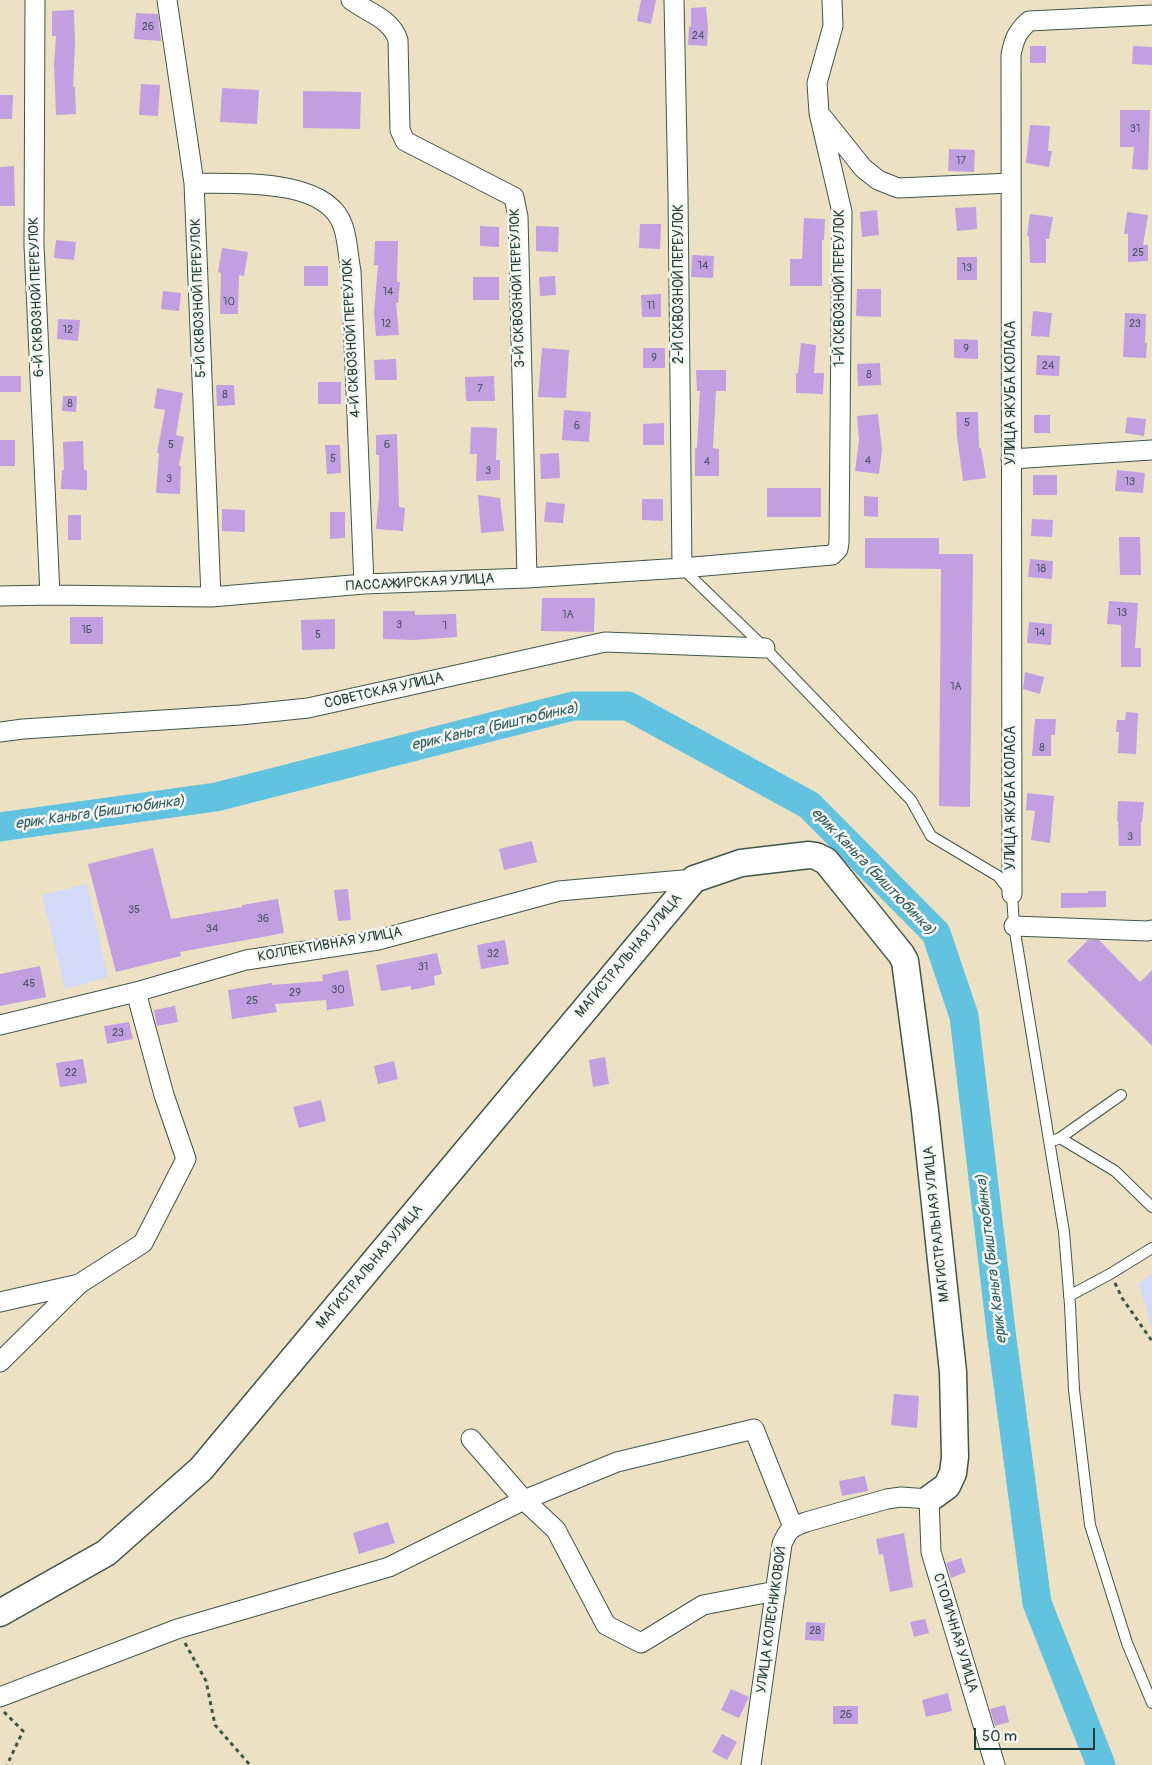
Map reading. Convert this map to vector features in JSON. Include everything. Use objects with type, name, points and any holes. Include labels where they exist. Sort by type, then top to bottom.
[{"type":"street","name":"6-Й СКВОЗНОЙ ПЕРЕУЛОК","points":[[35,0],[34,245],[50,595]]},
{"type":"street","name":"5-Й СКВОЗНОЙ ПЕРЕУЛОК","points":[[167,0],[194,183],[211,597]]},
{"type":"street","name":"3-Й СКВОЗНОЙ ПЕРЕУЛОК","points":[[351,0],[388,22],[395,31],[398,40],[400,130],[405,141],[514,197],[518,217],[527,578]]},
{"type":"street","name":"2-Й СКВОЗНОЙ ПЕРЕУЛОК","points":[[674,0],[682,568]]},
{"type":"street","name":"1-Й СКВОЗНОЙ ПЕРЕУЛОК","points":[[832,0],[833,26],[817,83],[819,113],[842,212],[838,550]]},
{"type":"street","name":"УЛИЦА ЯКУБА КОЛАСА","points":[[1012,894],[1011,55],[1019,30],[1029,21],[1152,14]]},
{"type":"street","points":[[819,113],[863,168],[878,180],[898,188],[1011,183]]},
{"type":"street","name":"4-Й СКВОЗНОЙ ПЕРЕУЛОК","points":[[194,183],[291,188],[322,199],[335,211],[343,226],[350,272],[364,584]]},
{"type":"street","points":[[1011,458],[1152,450]]},
{"type":"street","name":"ПАССАЖИРСКАЯ УЛИЦА","points":[[0,596],[211,597],[364,584],[527,578],[682,568],[832,555],[838,550]]},
{"type":"street","name":"СОВЕТСКАЯ УЛИЦА","points":[[0,732],[240,715],[308,708],[605,642],[765,648]]},
{"type":"street","name":"МАГИСТРАЛЬНАЯ УЛИЦА","points":[[0,1614],[106,1553],[201,1469],[694,879],[741,863],[809,855],[820,857],[831,865],[905,961],[926,1121],[952,1372],[955,1457],[953,1473],[947,1486],[929,1499]]},
{"type":"street","name":"КОЛЛЕКТИВНАЯ УЛИЦА","points":[[0,1025],[136,992],[246,960],[378,940],[559,891],[694,879]]},
{"type":"street","points":[[1014,926],[1152,930]]},
{"type":"street","points":[[0,1362],[79,1284],[143,1243],[186,1159],[164,1095],[136,992]]},
{"type":"street","points":[[0,1302],[79,1284]]},
{"type":"street","points":[[0,1697],[177,1629],[390,1567],[524,1500],[617,1462],[754,1429],[793,1527],[886,1499],[901,1497],[929,1499]]},
{"type":"street","points":[[471,1439],[524,1500],[556,1530],[606,1625],[641,1643],[704,1605],[776,1591]]},
{"type":"street","name":"СТОЛИЧНАЯ УЛИЦА","points":[[929,1499],[931,1552],[995,1765]]},
{"type":"street","name":"УЛИЦА КОЛЕСНИКОВОЙ","points":[[751,1765],[782,1544],[793,1527]]},
{"type":"lane","points":[[682,568],[765,648],[911,800],[931,836],[998,876],[1012,894],[1014,926],[1064,1232],[1074,1390],[1090,1525],[1127,1643],[1152,1703]]},
{"type":"lane","points":[[1049,1142],[1060,1138],[1121,1095]]},
{"type":"lane","points":[[1060,1138],[1116,1171],[1152,1207]]},
{"type":"lane","points":[[1069,1296],[1152,1248]]},
{"type":"path","points":[[1110,1274],[1122,1298],[1152,1341]]},
{"type":"path","points":[[177,1629],[206,1681],[215,1725],[250,1765]]},
{"type":"path","points":[[0,1708],[23,1731],[7,1765]]},
{"type":"shaded area","points":[[87,884],[108,977],[65,989],[42,895]]},
{"type":"shaded area","points":[[1152,1273],[1152,1328],[1139,1284]]},
{"type":"building","points":[[641,0],[656,0],[651,24],[637,21]]},
{"type":"building","points":[[706,7],[707,46],[688,45],[689,26],[691,27],[691,8]]},
{"type":"building","points":[[74,10],[73,87],[75,87],[76,114],[56,115],[54,64],[56,36],[52,36],[52,11]]},
{"type":"building","points":[[136,13],[158,14],[161,41],[134,39]]},
{"type":"building","points":[[1030,46],[1046,46],[1046,63],[1030,63]]},
{"type":"building","points":[[1133,46],[1152,47],[1152,65],[1132,64]]},
{"type":"building","points":[[141,84],[160,85],[158,116],[139,115]]},
{"type":"building","points":[[222,88],[259,90],[257,124],[220,122]]},
{"type":"building","points":[[303,91],[361,92],[360,129],[303,128]]},
{"type":"building","points":[[0,95],[13,95],[12,119],[0,119]]},
{"type":"building","points":[[1120,110],[1150,110],[1148,170],[1132,169],[1134,147],[1120,147]]},
{"type":"building","points":[[1030,125],[1050,126],[1048,151],[1052,151],[1049,167],[1026,163]]},
{"type":"building","points":[[949,149],[975,150],[974,172],[948,171]]},
{"type":"building","points":[[14,166],[15,206],[0,206],[0,167]]},
{"type":"building","points":[[976,207],[977,229],[957,231],[955,208]]},
{"type":"building","points":[[877,210],[879,235],[862,237],[860,212]]},
{"type":"building","points":[[1127,212],[1148,215],[1143,245],[1148,245],[1148,261],[1128,262],[1128,234],[1124,234]]},
{"type":"building","points":[[1030,214],[1053,217],[1049,239],[1046,239],[1046,263],[1030,263],[1029,236],[1027,236]]},
{"type":"building","points":[[804,218],[825,219],[824,240],[822,240],[822,286],[790,286],[790,259],[802,259]]},
{"type":"building","points":[[640,224],[661,224],[660,249],[639,248]]},
{"type":"building","points":[[480,226],[499,227],[499,247],[480,246]]},
{"type":"building","points":[[536,226],[559,227],[558,252],[536,251]]},
{"type":"building","points":[[56,240],[76,242],[74,260],[54,258]]},
{"type":"building","points":[[375,241],[398,241],[397,282],[400,282],[398,303],[396,303],[399,335],[376,336],[374,313],[378,265],[374,265]]},
{"type":"building","points":[[222,248],[248,252],[244,276],[239,275],[238,314],[220,314],[221,273],[218,272]]},
{"type":"building","points":[[692,255],[714,256],[713,278],[691,277]]},
{"type":"building","points":[[957,257],[977,257],[977,280],[957,280]]},
{"type":"building","points":[[304,266],[328,266],[328,286],[304,286]]},
{"type":"building","points":[[555,276],[556,295],[540,296],[539,277]]},
{"type":"building","points":[[473,277],[499,277],[499,300],[473,300]]},
{"type":"building","points":[[857,289],[881,289],[881,317],[856,316]]},
{"type":"building","points":[[163,291],[181,293],[179,311],[161,309]]},
{"type":"building","points":[[661,294],[661,317],[642,317],[641,295]]},
{"type":"building","points":[[1033,311],[1052,313],[1049,337],[1031,336]]},
{"type":"building","points":[[1125,313],[1146,314],[1146,358],[1123,357]]},
{"type":"building","points":[[58,319],[80,320],[78,341],[57,339]]},
{"type":"building","points":[[954,339],[978,340],[978,359],[954,358]]},
{"type":"building","points":[[801,343],[816,345],[814,373],[824,373],[823,394],[796,393],[796,373],[798,373]]},
{"type":"building","points":[[542,348],[569,350],[566,398],[538,397]]},
{"type":"building","points":[[643,348],[665,348],[665,368],[643,368]]},
{"type":"building","points":[[1037,355],[1060,356],[1059,376],[1036,375]]},
{"type":"building","points":[[396,359],[397,380],[375,380],[374,360]]},
{"type":"building","points":[[880,363],[881,385],[858,386],[857,364]]},
{"type":"building","points":[[696,370],[726,370],[726,391],[716,391],[713,448],[719,449],[719,476],[695,476],[695,448],[697,448],[700,391],[697,391]]},
{"type":"building","points":[[0,376],[21,376],[21,392],[0,392]]},
{"type":"building","points":[[494,376],[495,401],[466,401],[465,377]]},
{"type":"building","points":[[318,382],[341,382],[341,404],[318,404]]},
{"type":"building","points":[[216,385],[234,385],[235,405],[217,406]]},
{"type":"building","points":[[157,388],[183,393],[176,435],[184,437],[179,466],[181,466],[180,494],[156,493],[159,453],[157,453],[165,410],[154,408]]},
{"type":"building","points":[[63,396],[77,396],[76,412],[62,411]]},
{"type":"building","points":[[564,410],[591,412],[589,442],[562,440]]},
{"type":"building","points":[[956,412],[978,412],[979,448],[981,448],[986,478],[963,481]]},
{"type":"building","points":[[878,414],[882,450],[879,474],[855,471],[859,440],[857,416]]},
{"type":"building","points":[[1034,415],[1050,415],[1050,433],[1034,433]]},
{"type":"building","points":[[1127,417],[1146,419],[1144,436],[1125,433]]},
{"type":"building","points":[[664,423],[664,445],[643,445],[643,424]]},
{"type":"building","points":[[471,427],[497,428],[496,460],[500,460],[500,480],[476,481],[477,454],[470,454]]},
{"type":"building","points":[[397,434],[399,507],[405,508],[403,531],[376,529],[379,496],[379,455],[376,455],[376,435]]},
{"type":"building","points":[[0,440],[15,440],[15,466],[0,466]]},
{"type":"building","points":[[83,441],[84,470],[87,470],[87,490],[61,489],[62,470],[64,470],[63,442]]},
{"type":"building","points":[[325,445],[340,445],[341,473],[327,474]]},
{"type":"building","points":[[559,453],[560,478],[541,479],[540,454]]},
{"type":"building","points":[[1117,470],[1145,473],[1143,493],[1115,491]]},
{"type":"building","points":[[1033,475],[1057,475],[1057,495],[1033,495]]},
{"type":"building","points":[[767,488],[821,488],[821,517],[767,517]]},
{"type":"building","points":[[478,495],[500,498],[504,531],[481,533]]},
{"type":"building","points":[[864,496],[878,497],[878,517],[864,516]]},
{"type":"building","points":[[642,499],[663,499],[663,521],[642,520]]},
{"type":"building","points":[[546,502],[565,504],[563,523],[544,522]]},
{"type":"building","points":[[222,509],[245,510],[245,532],[222,531]]},
{"type":"building","points":[[330,512],[345,512],[345,538],[330,539]]},
{"type":"building","points":[[68,515],[81,515],[81,540],[68,540]]},
{"type":"building","points":[[1032,519],[1053,520],[1052,537],[1031,536]]},
{"type":"building","points":[[1119,537],[1140,537],[1141,575],[1120,575]]},
{"type":"building","points":[[865,538],[939,538],[939,554],[973,554],[970,807],[939,806],[941,569],[865,568]]},
{"type":"building","points":[[1030,559],[1053,561],[1052,579],[1028,577]]},
{"type":"building","points":[[542,598],[595,598],[594,632],[541,631]]},
{"type":"building","points":[[1109,601],[1138,603],[1135,648],[1141,648],[1141,667],[1121,667],[1121,625],[1107,624]]},
{"type":"building","points":[[383,611],[415,611],[415,615],[456,614],[457,637],[414,640],[383,639]]},
{"type":"building","points":[[70,617],[103,617],[103,644],[70,644]]},
{"type":"building","points":[[335,619],[335,649],[302,650],[301,620]]},
{"type":"building","points":[[1029,622],[1052,624],[1051,645],[1027,643]]},
{"type":"building","points":[[1025,672],[1044,677],[1040,694],[1023,689]]},
{"type":"building","points":[[1126,712],[1138,713],[1136,754],[1118,753],[1119,732],[1116,732],[1117,720],[1125,720]]},
{"type":"building","points":[[1035,719],[1056,719],[1055,735],[1051,735],[1051,756],[1032,756]]},
{"type":"building","points":[[1027,793],[1054,796],[1050,843],[1031,840],[1035,811],[1026,810]]},
{"type":"building","points":[[1118,801],[1144,802],[1141,822],[1141,846],[1119,846]]},
{"type":"building","points":[[532,841],[537,862],[504,870],[499,849]]},
{"type":"building","points":[[153,848],[171,919],[278,899],[284,933],[180,952],[181,956],[116,972],[88,864]]},
{"type":"building","points":[[348,889],[351,920],[338,921],[334,890]]},
{"type":"building","points":[[1088,891],[1106,891],[1106,907],[1061,908],[1061,893],[1088,893]]},
{"type":"building","points":[[505,940],[509,964],[481,969],[477,945]]},
{"type":"building","points":[[1088,940],[1099,940],[1140,982],[1152,970],[1152,1046],[1067,961]]},
{"type":"building","points":[[437,953],[442,974],[434,976],[435,985],[411,990],[411,986],[381,991],[376,965]]},
{"type":"building","points":[[40,966],[46,997],[0,1006],[0,974]]},
{"type":"building","points":[[348,970],[354,1006],[327,1010],[326,1000],[275,1004],[277,1012],[232,1019],[228,990],[272,983],[272,985],[323,981],[322,975]]},
{"type":"building","points":[[175,1006],[178,1022],[157,1026],[154,1010]]},
{"type":"building","points":[[129,1022],[133,1039],[107,1044],[104,1026]]},
{"type":"building","points":[[605,1057],[609,1084],[593,1087],[589,1060]]},
{"type":"building","points":[[83,1059],[87,1083],[60,1087],[56,1063]]},
{"type":"building","points":[[394,1061],[398,1079],[378,1084],[374,1066]]},
{"type":"building","points":[[321,1100],[326,1121],[299,1128],[293,1107]]},
{"type":"building","points":[[894,1394],[919,1396],[917,1428],[891,1425]]},
{"type":"building","points":[[865,1476],[868,1491],[842,1496],[839,1481]]},
{"type":"building","points":[[388,1522],[395,1543],[359,1554],[353,1533]]},
{"type":"building","points":[[904,1533],[913,1587],[890,1592],[883,1554],[879,1555],[876,1539]]},
{"type":"building","points":[[961,1558],[966,1572],[951,1578],[946,1563]]},
{"type":"building","points":[[925,1619],[929,1633],[914,1637],[910,1622]]},
{"type":"building","points":[[806,1622],[825,1623],[824,1641],[805,1640]]},
{"type":"building","points":[[731,1689],[749,1697],[739,1718],[721,1710]]},
{"type":"building","points":[[948,1693],[952,1711],[926,1717],[922,1700]]},
{"type":"building","points":[[1005,1705],[1009,1722],[995,1726],[990,1709]]},
{"type":"building","points":[[833,1706],[858,1706],[858,1724],[833,1724]]},
{"type":"building","points":[[722,1734],[737,1742],[727,1760],[712,1752]]},
{"type":"waterway","name":"ерик Каньга (Биштюбинка)","points":[[0,827],[216,797],[573,706],[628,706],[809,805],[936,933],[964,1016],[1001,1331],[1037,1603],[1101,1765]]}]
